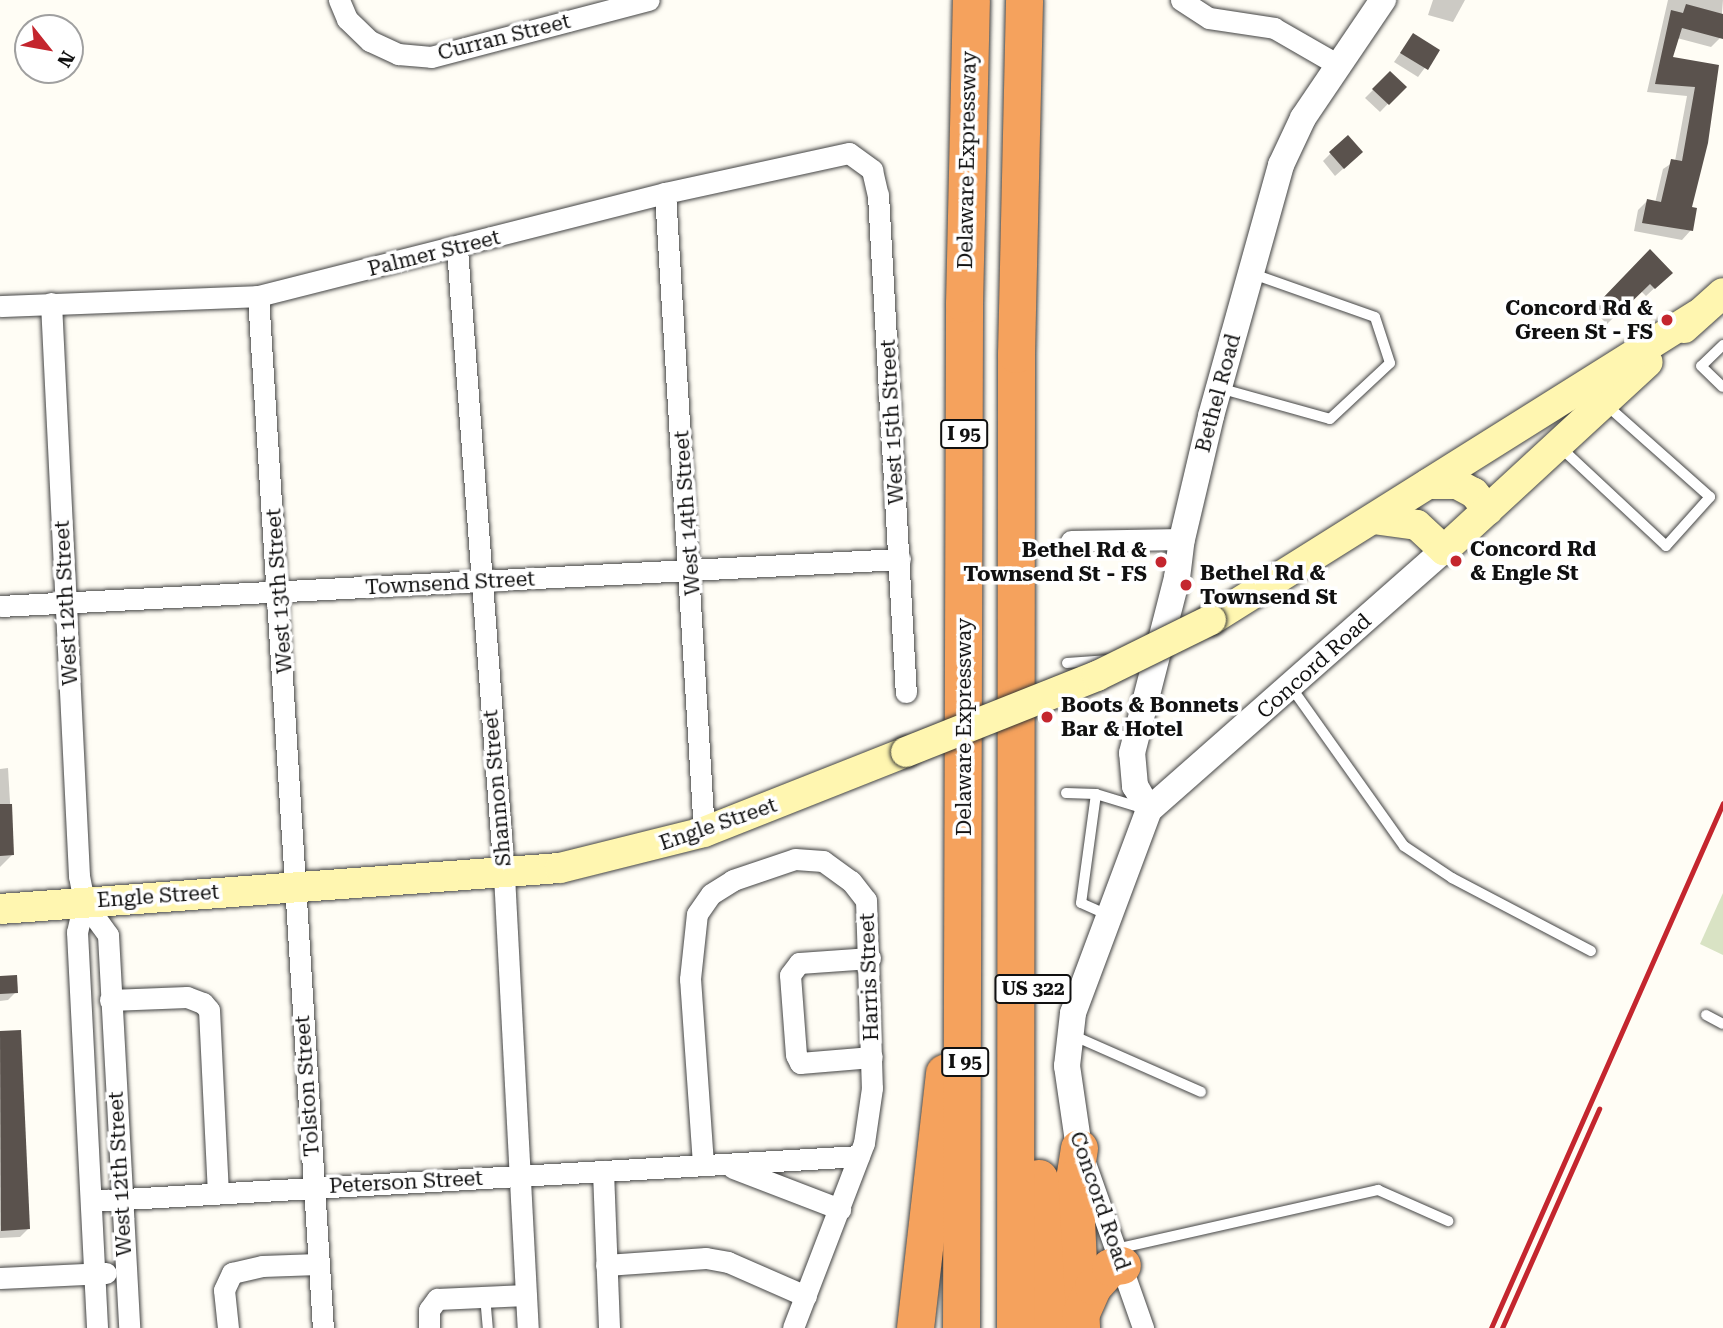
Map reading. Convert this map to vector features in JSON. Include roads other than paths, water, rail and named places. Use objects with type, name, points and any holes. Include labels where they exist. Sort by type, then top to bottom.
[{"type":"highway","name":"Delaware Expressway","points":[[961,1328],[964,290],[971,0]]},
{"type":"highway","name":"I 95","points":[[1015,1328],[1018,159],[1024,0]]},
{"type":"highway","name":"US 322","points":[[1016,649],[1032,852],[1033,1063],[1070,1324]]},
{"type":"highway","points":[[915,1328],[945,1061],[950,934],[964,796]]},
{"type":"highway","points":[[1070,1324],[1074,1178],[1079,1148]]},
{"type":"highway","points":[[1070,1324],[1093,1286],[1119,1257]]},
{"type":"main road","name":"Concord Road","points":[[1444,551],[1723,293]]},
{"type":"main road","name":"Engle Street","points":[[0,909],[505,875],[620,855],[704,832],[1097,676],[1211,620],[1697,315]]},
{"type":"main road","points":[[1428,484],[1457,484],[1474,493],[1488,510]]},
{"type":"main road","points":[[1373,519],[1417,525],[1444,551]]},
{"type":"street","name":"Curran Street","points":[[339,0],[347,19],[370,41],[398,54],[431,57],[649,0]]},
{"type":"street","points":[[1181,0],[1209,18],[1274,28],[1340,66]]},
{"type":"street","name":"Bethel Road","points":[[1149,810],[1135,786],[1132,752],[1158,655],[1182,539],[1219,388],[1250,273],[1291,139],[1383,0]]},
{"type":"street","name":"Palmer Street","points":[[0,306],[258,296],[457,249],[665,194],[839,152],[860,158]]},
{"type":"street","name":"West 15th Street","points":[[860,158],[872,170],[878,195],[906,692]]},
{"type":"street","name":"West 14th Street","points":[[665,194],[691,570],[704,832]]},
{"type":"street","name":"Shannon Street","points":[[457,249],[505,875],[528,1328]]},
{"type":"street","name":"West 13th Street","points":[[258,296],[280,592],[296,887]]},
{"type":"street","name":"West 12th Street","points":[[51,303],[84,902],[77,932],[97,1328]]},
{"type":"street","points":[[1071,541],[1182,539]]},
{"type":"street","name":"Concord Road","points":[[1143,1328],[1079,1148],[1068,1084],[1069,1034],[1108,915],[1149,810],[1444,551]]},
{"type":"street","name":"Townsend Street","points":[[0,606],[900,559]]},
{"type":"street","name":"Harris Street","points":[[712,1164],[690,949],[703,902],[727,883],[778,863],[808,857],[823,861],[851,881],[866,900],[870,958],[872,1088],[859,1156],[793,1328]]},
{"type":"street","name":"Tolston Street","points":[[296,887],[323,1328]]},
{"type":"street","name":"West 12th Street","points":[[84,902],[107,935],[128,1328]]},
{"type":"street","points":[[870,958],[799,963],[790,975],[797,1060],[804,1064],[872,1057]]},
{"type":"street","points":[[110,1000],[187,997],[203,1003],[209,1010],[218,1192]]},
{"type":"street","name":"Peterson Street","points":[[91,1201],[859,1156]]},
{"type":"street","name":"Peterson Street","points":[[712,1164],[840,1209]]},
{"type":"street","points":[[603,1171],[609,1328]]},
{"type":"street","points":[[606,1265],[706,1258],[728,1262],[806,1296]]},
{"type":"street","points":[[228,1328],[224,1290],[232,1273],[262,1266],[318,1264]]},
{"type":"street","points":[[0,1278],[125,1272]]},
{"type":"street","points":[[429,1328],[429,1310],[437,1299],[526,1295]]},
{"type":"lane","points":[[1219,388],[1331,419],[1390,363],[1375,317],[1250,273]]},
{"type":"lane","points":[[1723,345],[1701,366],[1723,387]]},
{"type":"lane","points":[[1558,445],[1666,546],[1710,497],[1604,402]]},
{"type":"lane","points":[[1067,663],[1158,655]]},
{"type":"lane","points":[[1291,687],[1404,846],[1452,878],[1591,951]]},
{"type":"lane","points":[[1066,793],[1096,794],[1149,810]]},
{"type":"lane","points":[[1096,794],[1081,903],[1108,915]]},
{"type":"lane","points":[[1706,1015],[1723,1024]]},
{"type":"lane","points":[[1069,1034],[1201,1092]]},
{"type":"lane","points":[[1119,1257],[1378,1191],[1448,1221]]},
{"type":"lane","points":[[485,1296],[488,1328]]},
{"type":"railway","points":[[1491,1328],[1723,803]]},
{"type":"railway","points":[[1502,1328],[1599,1109]]},
{"type":"place","name":"Concord Rd & Green St - FS","points":[[1667,320]]},
{"type":"place","name":"Concord Rd & Engle St","points":[[1456,561]]},
{"type":"place","name":"Bethel Rd & Townsend St - FS","points":[[1161,562]]},
{"type":"place","name":"Bethel Rd & Townsend St","points":[[1186,585]]},
{"type":"place","name":"Boots & Bonnets Bar & Hotel","points":[[1047,717]]}]
